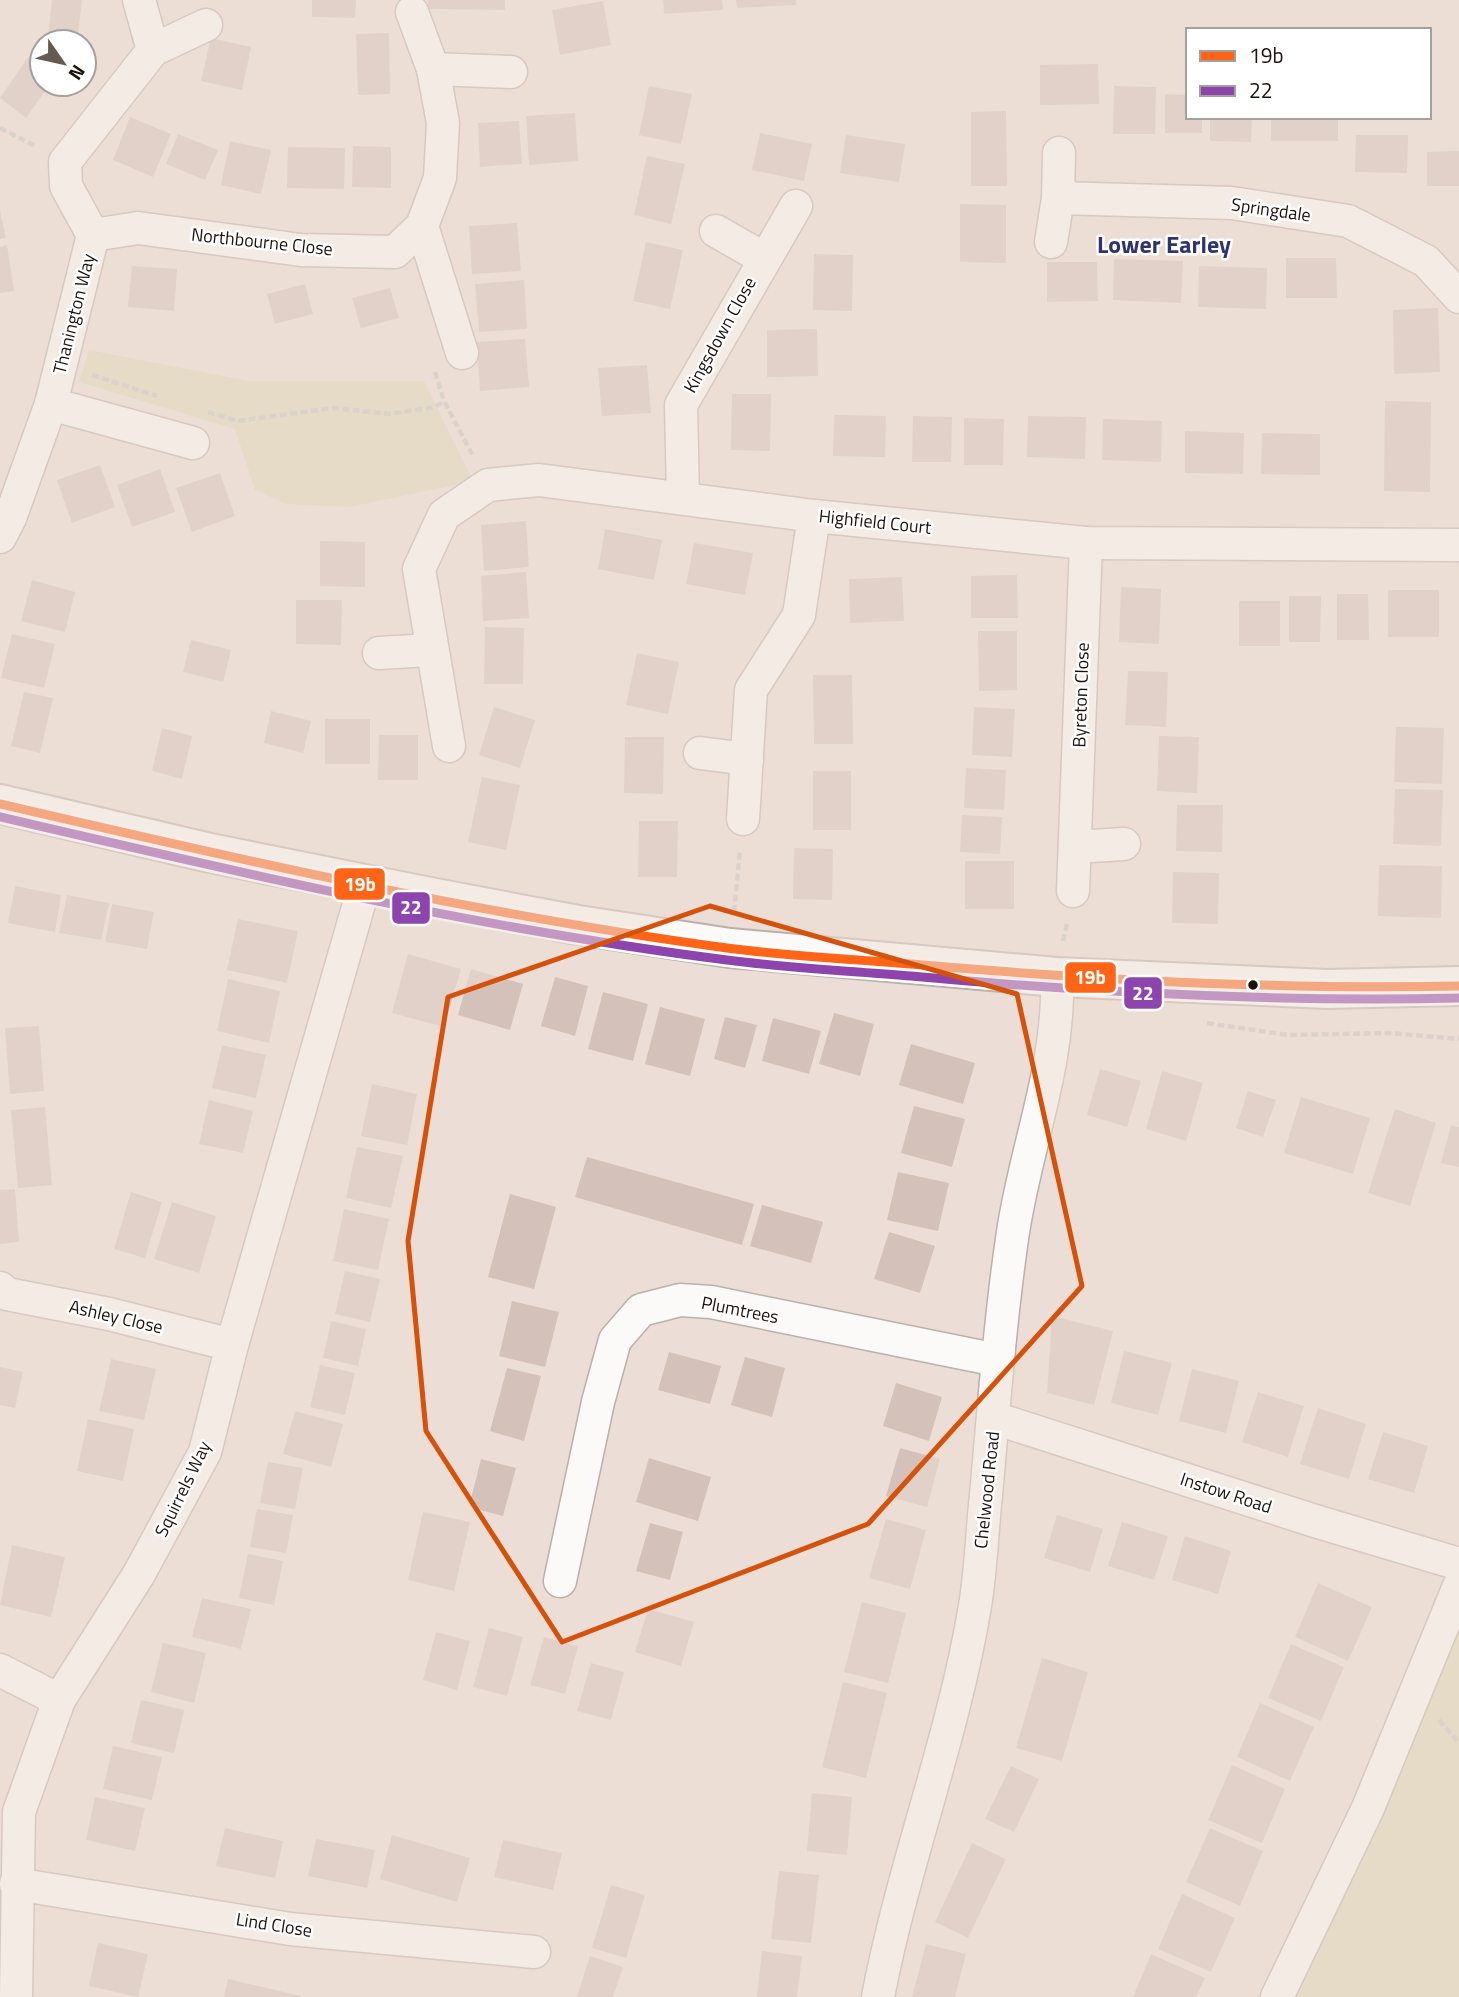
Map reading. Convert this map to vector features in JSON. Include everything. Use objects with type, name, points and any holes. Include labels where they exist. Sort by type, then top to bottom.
[{"type":"street","points":[[139,0],[153,50]]},
{"type":"street","name":"Northbourne Close","points":[[93,235],[138,228],[302,250],[395,251],[422,226],[440,178],[443,123],[433,69],[412,12]]},
{"type":"street","points":[[65,162],[153,50],[206,25]]},
{"type":"street","points":[[433,69],[511,72]]},
{"type":"street","points":[[1051,243],[1058,198],[1059,153]]},
{"type":"street","name":"Thanington Way","points":[[0,537],[10,517],[12,473],[51,404],[93,235],[66,187],[65,162]]},
{"type":"street","name":"Springdale","points":[[1058,198],[1231,204],[1348,221],[1426,261],[1459,297]]},
{"type":"street","name":"Kingsdown Close","points":[[683,497],[681,405],[763,258],[796,206]]},
{"type":"street","points":[[422,226],[462,353]]},
{"type":"street","name":"Kingsdown Close","points":[[716,231],[763,258]]},
{"type":"street","points":[[51,404],[193,443]]},
{"type":"street","name":"Highfield Court","points":[[449,746],[430,650],[419,569],[444,515],[488,485],[539,480],[814,516],[1086,543],[1459,545]]},
{"type":"street","points":[[743,819],[751,690],[799,615],[814,516]]},
{"type":"street","name":"Byreton Close","points":[[1073,891],[1086,543]]},
{"type":"street","points":[[379,653],[430,650]]},
{"type":"street","points":[[700,753],[747,759]]},
{"type":"street","points":[[0,804],[210,853],[578,925],[730,948],[824,959],[1057,977],[1327,989],[1459,986]]},
{"type":"street","points":[[1075,847],[1124,844]]},
{"type":"street","name":"Squirrels Way","points":[[16,1997],[19,1812],[59,1700],[139,1574],[205,1452],[232,1345],[365,883]]},
{"type":"street","name":"Chelwood Road","points":[[878,1997],[913,1853],[952,1721],[976,1604],[995,1418],[997,1360],[1015,1219],[1054,1048],[1059,1013],[1057,977]]},
{"type":"street","name":"Ashley Close","points":[[0,1288],[6,1294],[109,1314],[232,1345]]},
{"type":"street","name":"Plumtrees","points":[[560,1581],[598,1402],[615,1340],[641,1310],[680,1300],[711,1302],[997,1360]]},
{"type":"street","name":"Instow Road","points":[[995,1418],[1327,1525],[1459,1564]]},
{"type":"street","points":[[1276,1997],[1368,1808],[1459,1586]]},
{"type":"street","points":[[0,1670],[59,1700]]},
{"type":"street","name":"Lind Close","points":[[16,1884],[290,1928],[534,1952]]},
{"type":"path","points":[[0,128],[65,162]]},
{"type":"path","points":[[61,366],[164,398]]},
{"type":"path","points":[[202,410],[238,421],[333,408],[389,414],[435,407],[444,401]]},
{"type":"path","points":[[730,948],[743,819]]},
{"type":"path","points":[[1196,1021],[1288,1035],[1391,1033],[1459,1039]]},
{"type":"highlighted area","points":[[710,906],[1017,994],[1082,1286],[868,1524],[562,1642],[426,1431],[408,1241],[448,997]]},
{"type":"shaded area","points":[[89,350],[249,381],[424,381],[473,481],[350,507],[286,504],[255,490],[235,429],[79,382]]},
{"type":"shaded area","points":[[1459,1621],[1459,1997],[1286,1997]]},
{"type":"building","points":[[52,0],[82,0],[79,28],[49,28]]},
{"type":"building","points":[[312,0],[356,0],[355,18],[312,17]]},
{"type":"building","points":[[428,0],[505,0],[505,10],[428,9]]},
{"type":"building","points":[[663,0],[722,0],[723,10],[664,14]]},
{"type":"building","points":[[736,0],[796,0],[796,5],[737,8]]},
{"type":"building","points":[[603,1],[611,45],[560,55],[552,10]]},
{"type":"building","points":[[389,33],[390,94],[358,95],[356,34]]},
{"type":"building","points":[[211,38],[251,47],[242,90],[201,81]]},
{"type":"building","points":[[28,57],[28,98],[40,98],[26,118],[0,98]]},
{"type":"building","points":[[1098,64],[1099,104],[1040,105],[1040,65]]},
{"type":"building","points":[[649,86],[692,94],[681,144],[639,135]]},
{"type":"building","points":[[1114,86],[1156,87],[1155,134],[1113,134]]},
{"type":"building","points":[[1165,94],[1186,95],[1186,119],[1202,119],[1202,133],[1165,133]]},
{"type":"building","points":[[1006,111],[1007,186],[971,186],[971,112]]},
{"type":"building","points":[[575,113],[578,161],[529,165],[526,116]]},
{"type":"building","points":[[130,117],[171,134],[153,177],[113,160]]},
{"type":"building","points":[[1210,119],[1252,119],[1251,142],[1210,141]]},
{"type":"building","points":[[1271,119],[1338,119],[1338,141],[1271,141]]},
{"type":"building","points":[[519,121],[522,164],[480,167],[478,123]]},
{"type":"building","points":[[760,133],[812,144],[804,181],[752,170]]},
{"type":"building","points":[[178,134],[218,150],[205,180],[166,164]]},
{"type":"building","points":[[846,135],[905,144],[899,182],[840,173]]},
{"type":"building","points":[[1356,135],[1408,135],[1407,173],[1355,172]]},
{"type":"building","points":[[230,141],[271,150],[261,194],[221,185]]},
{"type":"building","points":[[353,146],[391,147],[391,188],[352,187]]},
{"type":"building","points":[[288,147],[345,148],[344,189],[287,188]]},
{"type":"building","points":[[1459,151],[1459,186],[1427,186],[1427,152]]},
{"type":"building","points":[[647,156],[685,164],[671,224],[634,215]]},
{"type":"building","points":[[960,204],[1006,205],[1006,263],[960,262]]},
{"type":"building","points":[[0,211],[6,238],[0,239]]},
{"type":"building","points":[[517,223],[521,271],[472,274],[469,226]]},
{"type":"building","points":[[646,242],[683,250],[670,309],[633,301]]},
{"type":"building","points":[[7,245],[14,291],[0,293],[0,247]]},
{"type":"building","points":[[814,254],[853,255],[852,311],[813,310]]},
{"type":"building","points":[[1286,258],[1336,258],[1337,298],[1286,298]]},
{"type":"building","points":[[1114,259],[1183,261],[1181,303],[1113,300]]},
{"type":"building","points":[[1047,262],[1097,262],[1098,301],[1047,302]]},
{"type":"building","points":[[132,266],[177,269],[174,311],[128,307]]},
{"type":"building","points":[[1199,266],[1267,268],[1266,309],[1198,307]]},
{"type":"building","points":[[524,280],[527,329],[479,332],[475,284]]},
{"type":"building","points":[[305,284],[313,314],[275,324],[267,294]]},
{"type":"building","points":[[390,288],[399,318],[361,328],[352,298]]},
{"type":"building","points":[[1438,308],[1440,372],[1394,374],[1393,310]]},
{"type":"building","points":[[817,329],[818,376],[767,377],[767,330]]},
{"type":"building","points":[[525,339],[529,387],[480,391],[477,342]]},
{"type":"building","points":[[647,365],[651,413],[602,416],[598,368]]},
{"type":"building","points":[[732,394],[771,394],[770,451],[731,450]]},
{"type":"building","points":[[1385,401],[1431,402],[1430,492],[1384,491]]},
{"type":"building","points":[[834,415],[886,416],[885,457],[833,456]]},
{"type":"building","points":[[913,416],[952,417],[951,462],[912,462]]},
{"type":"building","points":[[1028,416],[1086,417],[1085,459],[1027,457]]},
{"type":"building","points":[[964,418],[1004,419],[1003,465],[964,465]]},
{"type":"building","points":[[1103,419],[1162,421],[1161,462],[1102,460]]},
{"type":"building","points":[[1185,431],[1244,433],[1243,474],[1185,473]]},
{"type":"building","points":[[1262,433],[1320,434],[1320,475],[1261,474]]},
{"type":"building","points":[[100,465],[115,507],[72,523],[57,480]]},
{"type":"building","points":[[160,469],[175,512],[132,527],[117,485]]},
{"type":"building","points":[[220,473],[235,516],[192,532],[176,488]]},
{"type":"building","points":[[526,521],[529,567],[484,571],[481,525]]},
{"type":"building","points":[[605,529],[662,540],[654,580],[598,569]]},
{"type":"building","points":[[320,541],[365,542],[365,587],[320,586]]},
{"type":"building","points":[[694,543],[753,553],[745,595],[686,584]]},
{"type":"building","points":[[526,572],[529,618],[483,621],[481,576]]},
{"type":"building","points":[[1017,575],[1018,618],[971,618],[971,576]]},
{"type":"building","points":[[902,577],[904,621],[850,623],[849,579]]},
{"type":"building","points":[[32,580],[75,592],[65,632],[21,621]]},
{"type":"building","points":[[1121,587],[1161,589],[1159,644],[1119,642]]},
{"type":"building","points":[[1388,590],[1439,590],[1439,637],[1388,637]]},
{"type":"building","points":[[1337,594],[1368,594],[1369,640],[1337,640]]},
{"type":"building","points":[[1289,596],[1321,596],[1320,642],[1289,642]]},
{"type":"building","points":[[296,600],[342,600],[341,645],[296,644]]},
{"type":"building","points":[[1239,601],[1280,601],[1280,646],[1239,646]]},
{"type":"building","points":[[485,627],[524,628],[523,684],[484,684]]},
{"type":"building","points":[[978,631],[1017,631],[1017,690],[979,691]]},
{"type":"building","points":[[12,634],[55,644],[44,688],[1,678]]},
{"type":"building","points":[[191,640],[231,650],[223,682],[183,672]]},
{"type":"building","points":[[637,653],[679,662],[668,714],[626,705]]},
{"type":"building","points":[[1128,671],[1168,672],[1166,727],[1125,725]]},
{"type":"building","points":[[813,675],[852,675],[853,744],[814,744]]},
{"type":"building","points":[[24,692],[53,698],[40,753],[11,746]]},
{"type":"building","points":[[494,707],[535,720],[520,768],[479,755]]},
{"type":"building","points":[[974,707],[1015,709],[1012,757],[972,755]]},
{"type":"building","points":[[271,711],[311,721],[303,753],[264,743]]},
{"type":"building","points":[[325,719],[370,719],[370,764],[325,764]]},
{"type":"building","points":[[1396,727],[1444,728],[1442,784],[1394,782]]},
{"type":"building","points":[[162,728],[192,736],[182,779],[152,771]]},
{"type":"building","points":[[379,735],[418,735],[418,780],[378,780]]},
{"type":"building","points":[[1159,736],[1199,737],[1197,793],[1157,791]]},
{"type":"building","points":[[625,737],[664,737],[663,794],[624,793]]},
{"type":"building","points":[[966,768],[1006,770],[1004,810],[964,808]]},
{"type":"building","points":[[813,771],[851,771],[851,830],[813,830]]},
{"type":"building","points":[[482,777],[520,785],[506,850],[468,842]]},
{"type":"building","points":[[1395,789],[1443,790],[1441,846],[1393,844]]},
{"type":"building","points":[[1177,805],[1223,805],[1222,852],[1176,851]]},
{"type":"building","points":[[962,815],[1002,817],[1000,854],[960,852]]},
{"type":"building","points":[[639,821],[678,821],[677,877],[638,877]]},
{"type":"building","points":[[794,848],[833,849],[832,900],[793,899]]},
{"type":"building","points":[[965,861],[1014,861],[1014,909],[965,909]]},
{"type":"building","points":[[1379,865],[1442,866],[1441,918],[1378,916]]},
{"type":"building","points":[[1173,872],[1219,873],[1218,924],[1172,923]]},
{"type":"building","points":[[15,886],[61,895],[55,932],[8,923]]},
{"type":"building","points":[[67,895],[109,903],[101,940],[59,933]]},
{"type":"building","points":[[112,904],[154,912],[147,949],[105,942]]},
{"type":"building","points":[[238,919],[298,931],[287,983],[227,970]]},
{"type":"building","points":[[408,954],[461,969],[444,1027],[392,1013]]},
{"type":"building","points":[[471,969],[523,984],[510,1030],[458,1015]]},
{"type":"building","points":[[555,977],[588,986],[575,1036],[541,1026]]},
{"type":"building","points":[[228,979],[280,991],[269,1043],[217,1031]]},
{"type":"building","points":[[603,992],[648,1004],[633,1061],[588,1049]]},
{"type":"building","points":[[660,1007],[705,1019],[690,1076],[645,1064]]},
{"type":"building","points":[[834,1013],[874,1024],[860,1076],[819,1064]]},
{"type":"building","points":[[725,1017],[757,1025],[745,1068],[714,1059]]},
{"type":"building","points":[[773,1018],[821,1031],[809,1074],[762,1061]]},
{"type":"building","points":[[39,1026],[44,1091],[10,1094],[5,1028]]},
{"type":"building","points":[[911,1044],[975,1063],[963,1104],[899,1085]]},
{"type":"building","points":[[222,1045],[266,1055],[256,1098],[212,1088]]},
{"type":"building","points":[[1100,1069],[1141,1081],[1127,1127],[1087,1115]]},
{"type":"building","points":[[1162,1071],[1203,1083],[1186,1141],[1146,1129]]},
{"type":"building","points":[[372,1084],[417,1094],[407,1145],[361,1136]]},
{"type":"building","points":[[1248,1091],[1276,1100],[1263,1137],[1236,1128]]},
{"type":"building","points":[[1301,1097],[1370,1118],[1353,1174],[1284,1153]]},
{"type":"building","points":[[209,1100],[253,1111],[243,1153],[199,1144]]},
{"type":"building","points":[[914,1106],[965,1119],[952,1167],[901,1153]]},
{"type":"building","points":[[45,1107],[52,1185],[18,1188],[11,1110]]},
{"type":"building","points":[[1395,1109],[1436,1123],[1410,1206],[1368,1193]]},
{"type":"building","points":[[1451,1125],[1459,1127],[1459,1167],[1441,1163]]},
{"type":"building","points":[[357,1147],[403,1156],[391,1208],[346,1198]]},
{"type":"building","points":[[587,1157],[754,1204],[742,1245],[575,1197]]},
{"type":"building","points":[[898,1172],[949,1183],[938,1231],[887,1220]]},
{"type":"building","points":[[15,1189],[19,1242],[0,1244],[0,1190]]},
{"type":"building","points":[[131,1192],[162,1202],[145,1258],[114,1249]]},
{"type":"building","points":[[510,1194],[556,1207],[534,1289],[488,1277]]},
{"type":"building","points":[[172,1202],[216,1216],[199,1273],[154,1259]]},
{"type":"building","points":[[762,1205],[823,1222],[811,1263],[750,1246]]},
{"type":"building","points":[[344,1209],[389,1219],[378,1270],[333,1261]]},
{"type":"building","points":[[889,1232],[935,1246],[920,1293],[874,1279]]},
{"type":"building","points":[[345,1271],[380,1279],[370,1322],[335,1314]]},
{"type":"building","points":[[512,1301],[559,1312],[545,1367],[499,1356]]},
{"type":"building","points":[[1052,1316],[1113,1331],[1094,1405],[1047,1393]]},
{"type":"building","points":[[331,1321],[366,1329],[358,1366],[323,1358]]},
{"type":"building","points":[[1124,1351],[1172,1363],[1158,1415],[1111,1403]]},
{"type":"building","points":[[669,1352],[721,1366],[710,1404],[658,1390]]},
{"type":"building","points":[[745,1357],[785,1368],[772,1417],[731,1405]]},
{"type":"building","points":[[111,1359],[156,1369],[144,1420],[99,1411]]},
{"type":"building","points":[[320,1365],[355,1373],[345,1415],[310,1407]]},
{"type":"building","points":[[0,1367],[23,1372],[15,1408],[0,1405]]},
{"type":"building","points":[[507,1368],[541,1376],[524,1441],[490,1431]]},
{"type":"building","points":[[1192,1369],[1239,1381],[1226,1433],[1179,1421]]},
{"type":"building","points":[[896,1383],[942,1397],[929,1441],[883,1426]]},
{"type":"building","points":[[1258,1392],[1304,1406],[1288,1457],[1242,1442]]},
{"type":"building","points":[[1318,1408],[1366,1424],[1349,1479],[1300,1464]]},
{"type":"building","points":[[295,1411],[343,1424],[331,1467],[283,1454]]},
{"type":"building","points":[[88,1419],[134,1429],[123,1481],[77,1471]]},
{"type":"building","points":[[1383,1432],[1428,1446],[1414,1493],[1368,1479]]},
{"type":"building","points":[[900,1448],[940,1459],[927,1507],[886,1496]]},
{"type":"building","points":[[649,1458],[711,1477],[698,1521],[636,1502]]},
{"type":"building","points":[[481,1459],[516,1468],[503,1516],[469,1507]]},
{"type":"building","points":[[268,1462],[303,1468],[295,1509],[260,1503]]},
{"type":"building","points":[[257,1509],[293,1515],[286,1553],[250,1547]]},
{"type":"building","points":[[423,1512],[470,1522],[454,1591],[408,1580]]},
{"type":"building","points":[[1057,1515],[1103,1529],[1090,1572],[1044,1558]]},
{"type":"building","points":[[886,1519],[926,1530],[910,1589],[869,1578]]},
{"type":"building","points":[[1122,1522],[1168,1536],[1154,1580],[1108,1566]]},
{"type":"building","points":[[650,1523],[683,1532],[670,1580],[636,1571]]},
{"type":"building","points":[[1185,1536],[1231,1551],[1218,1594],[1172,1580]]},
{"type":"building","points":[[12,1545],[65,1557],[51,1617],[0,1605]]},
{"type":"building","points":[[248,1554],[283,1561],[274,1605],[239,1598]]},
{"type":"building","points":[[1318,1583],[1372,1607],[1348,1661],[1295,1637]]},
{"type":"building","points":[[202,1598],[251,1609],[241,1649],[192,1637]]},
{"type":"building","points":[[862,1602],[906,1613],[888,1683],[844,1672]]},
{"type":"building","points":[[648,1609],[694,1622],[681,1666],[635,1652]]},
{"type":"building","points":[[489,1628],[523,1637],[507,1696],[473,1687]]},
{"type":"building","points":[[436,1632],[470,1641],[457,1690],[423,1680]]},
{"type":"building","points":[[544,1637],[578,1646],[565,1694],[530,1685]]},
{"type":"building","points":[[163,1643],[206,1653],[194,1703],[151,1692]]},
{"type":"building","points":[[1291,1644],[1344,1667],[1321,1721],[1268,1698]]},
{"type":"building","points":[[1042,1658],[1088,1672],[1062,1761],[1016,1748]]},
{"type":"building","points":[[591,1663],[624,1672],[611,1720],[577,1711]]},
{"type":"building","points":[[843,1682],[887,1693],[866,1778],[822,1767]]},
{"type":"building","points":[[141,1700],[184,1710],[174,1753],[131,1743]]},
{"type":"building","points":[[1260,1703],[1314,1727],[1290,1781],[1237,1757]]},
{"type":"building","points":[[113,1746],[162,1757],[152,1800],[103,1789]]},
{"type":"building","points":[[1232,1765],[1285,1789],[1262,1843],[1208,1820]]},
{"type":"building","points":[[1011,1766],[1039,1779],[1014,1832],[985,1819]]},
{"type":"building","points":[[812,1793],[852,1797],[847,1855],[807,1851]]},
{"type":"building","points":[[95,1797],[145,1808],[135,1851],[86,1840]]},
{"type":"building","points":[[225,1828],[283,1841],[275,1878],[216,1866]]},
{"type":"building","points":[[1210,1828],[1263,1851],[1240,1906],[1186,1882]]},
{"type":"building","points":[[392,1835],[470,1858],[457,1902],[380,1879]]},
{"type":"building","points":[[316,1839],[375,1850],[367,1888],[308,1876]]},
{"type":"building","points":[[503,1840],[562,1853],[553,1890],[494,1877]]},
{"type":"building","points":[[972,1843],[1006,1859],[968,1938],[935,1922]]},
{"type":"building","points":[[779,1871],[819,1875],[811,1943],[771,1939]]},
{"type":"building","points":[[611,1885],[645,1895],[626,1958],[592,1948]]},
{"type":"building","points":[[1182,1894],[1235,1918],[1211,1972],[1158,1949]]},
{"type":"building","points":[[98,1943],[148,1954],[138,1997],[89,1986]]},
{"type":"building","points":[[926,1944],[966,1954],[955,1997],[912,1997]]},
{"type":"building","points":[[762,1951],[802,1956],[797,1997],[757,1997]]},
{"type":"building","points":[[1151,1954],[1205,1978],[1196,1997],[1133,1997]]},
{"type":"building","points":[[590,1956],[623,1967],[613,1997],[577,1997]]},
{"type":"building","points":[[228,1979],[301,1996],[301,1997],[224,1997]]},
{"type":"transit line","name":"19b","points":[[0,804],[362,885],[635,935],[727,948],[1117,979],[1253,985],[1459,986]]},
{"type":"transit line","name":"22","points":[[0,817],[271,879],[453,916],[727,960],[1117,991],[1322,999],[1459,998]]},
{"type":"district","name":"Lower Earley","points":[[1164,245]]}]
